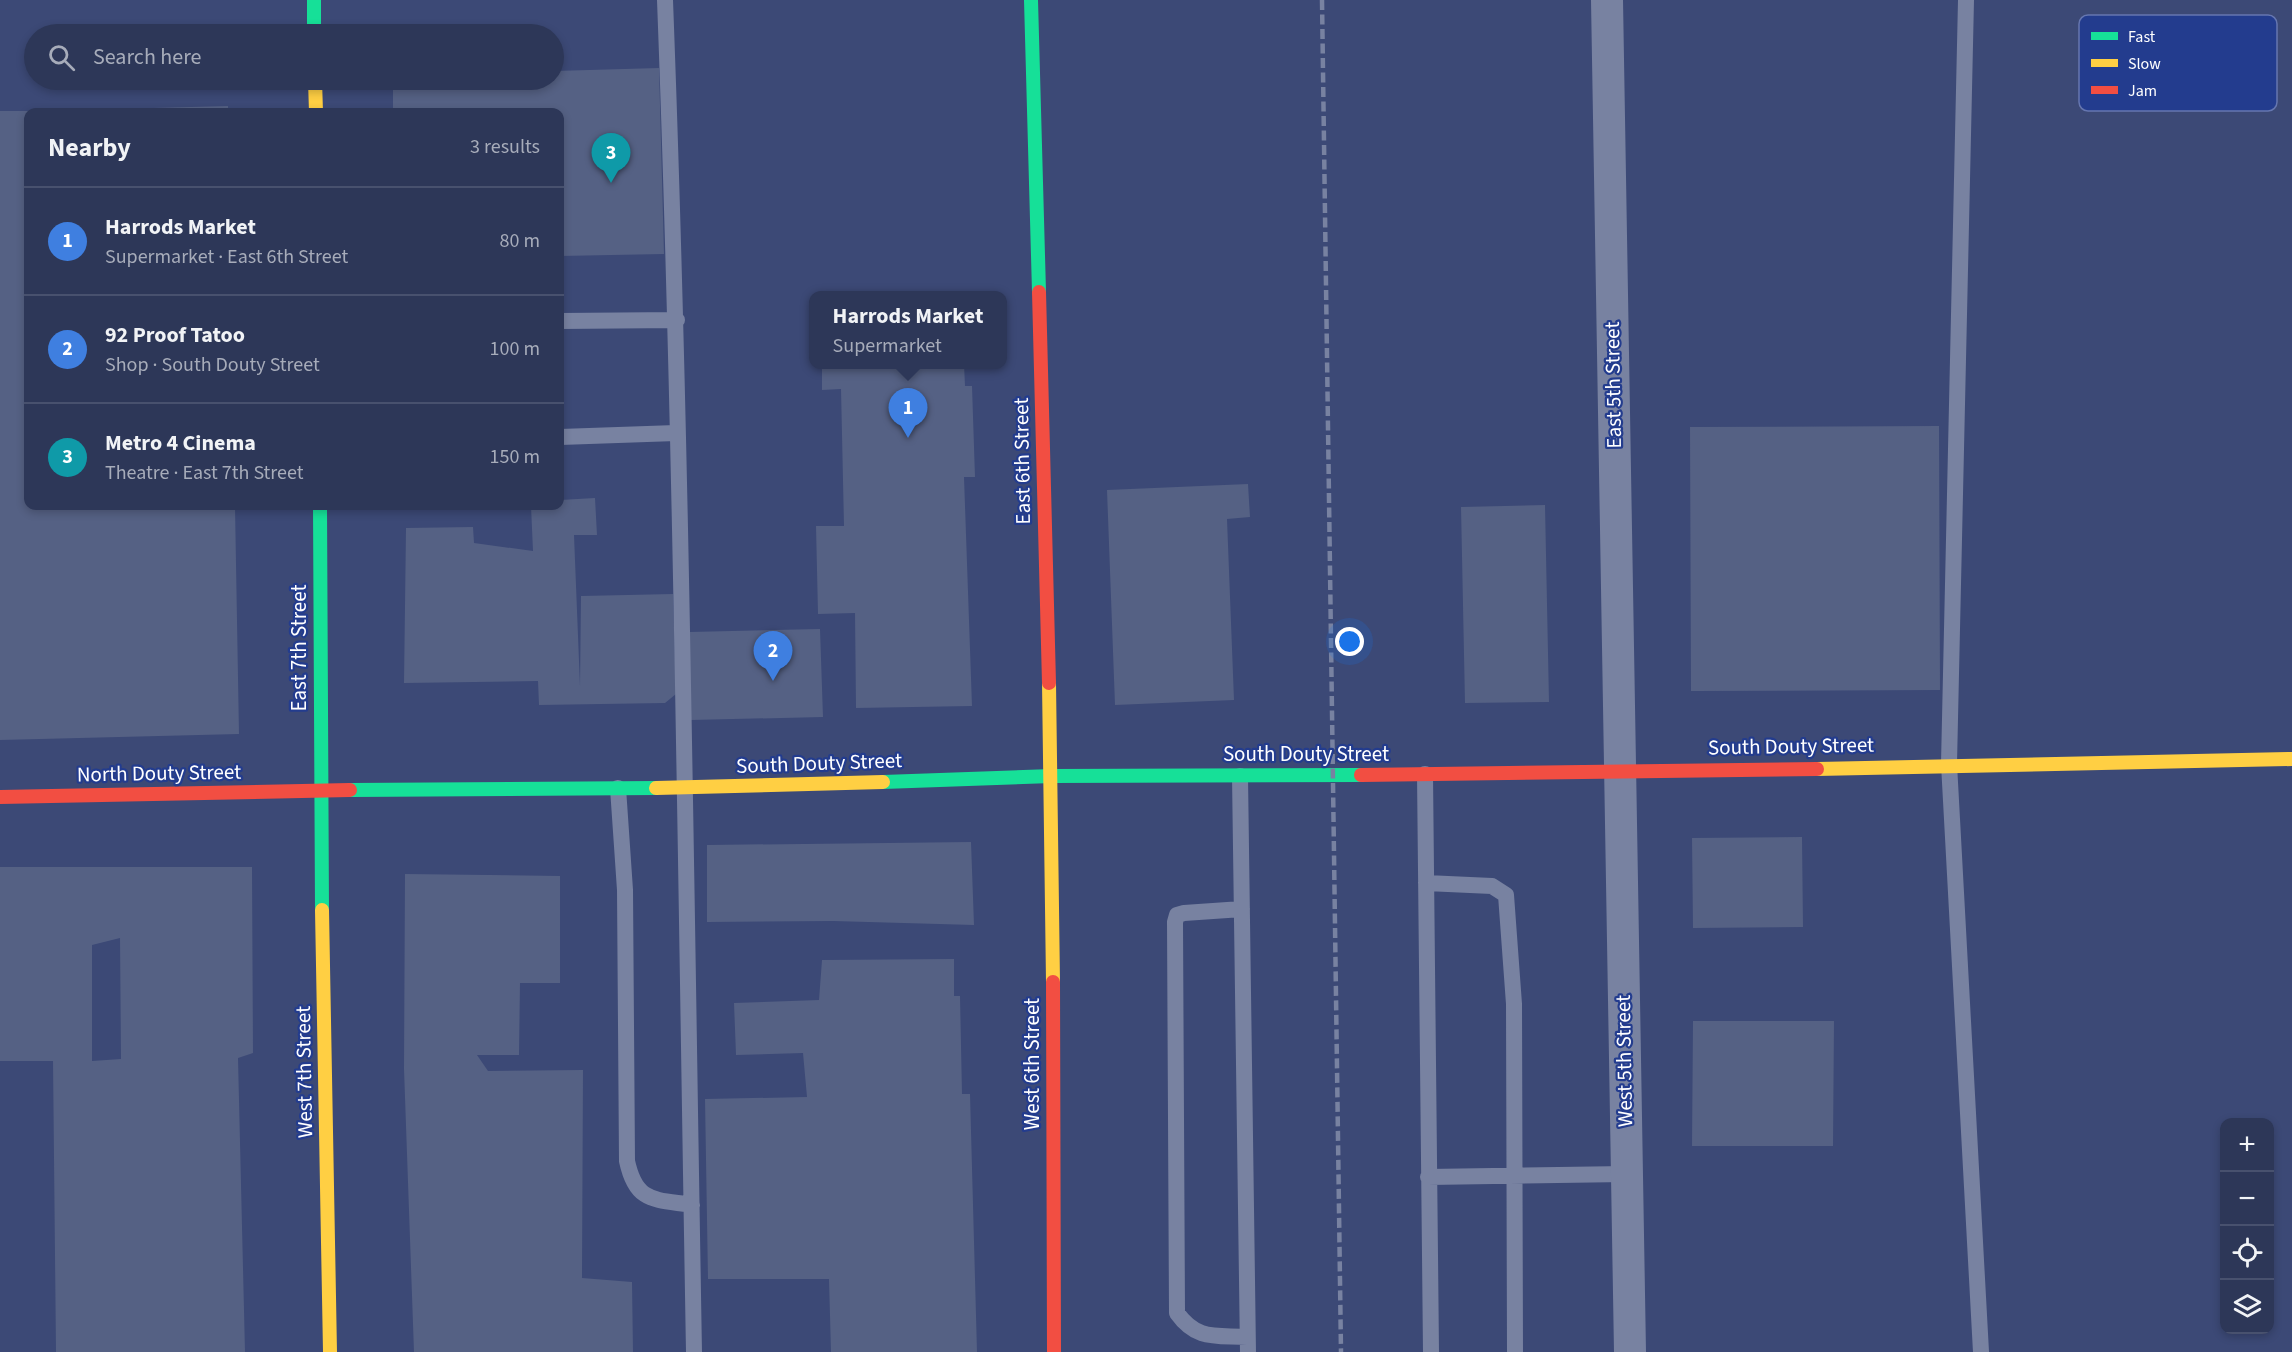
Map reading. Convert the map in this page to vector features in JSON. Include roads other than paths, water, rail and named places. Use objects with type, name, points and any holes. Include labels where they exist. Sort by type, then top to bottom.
[{"type":"street","points":[[314,0],[314,24]]},
{"type":"street","name":"East 6th Street","points":[[1031,0],[1052,776]]},
{"type":"street","name":"East 5th Street","points":[[1607,0],[1620,771]]},
{"type":"street","points":[[315,90],[316,108]]},
{"type":"street","name":"East 7th Street","points":[[320,510],[320,790]]},
{"type":"street","name":"South Douty Street","points":[[320,790],[685,788],[1052,776],[1500,775],[1949,764],[2292,759]]},
{"type":"street","name":"West 5th Street","points":[[1620,771],[1630,1352]]},
{"type":"street","name":"West 6th Street","points":[[1052,776],[1054,1352]]},
{"type":"street","name":"North Douty Street","points":[[0,797],[320,790]]},
{"type":"street","name":"West 7th Street","points":[[320,790],[330,1352]]},
{"type":"lane","points":[[665,0],[677,320],[676,434],[685,788],[694,1352]]},
{"type":"lane","points":[[1966,0],[1949,764],[1981,1352]]},
{"type":"lane","points":[[564,321],[677,320]]},
{"type":"lane","points":[[564,437],[676,434]]},
{"type":"lane","points":[[1425,774],[1431,1352]]},
{"type":"lane","points":[[1240,776],[1242,909],[1248,1344],[1204,1335],[1188,1328],[1177,1313],[1175,922],[1177,915],[1184,913],[1242,909]]},
{"type":"lane","points":[[618,788],[625,900],[627,1161],[632,1183],[651,1199],[692,1204]]},
{"type":"lane","points":[[1426,883],[1492,886],[1506,895],[1514,1004],[1515,1352]]},
{"type":"lane","points":[[1428,1177],[1626,1174]]},
{"type":"railway","points":[[1322,0],[1341,1352]]},
{"type":"place","name":"Metro 4 Cinema","points":[[611,183]]},
{"type":"place","name":"Harrods Market","points":[[908,438]]},
{"type":"place","name":"92 Proof Tatoo","points":[[773,681]]}]
